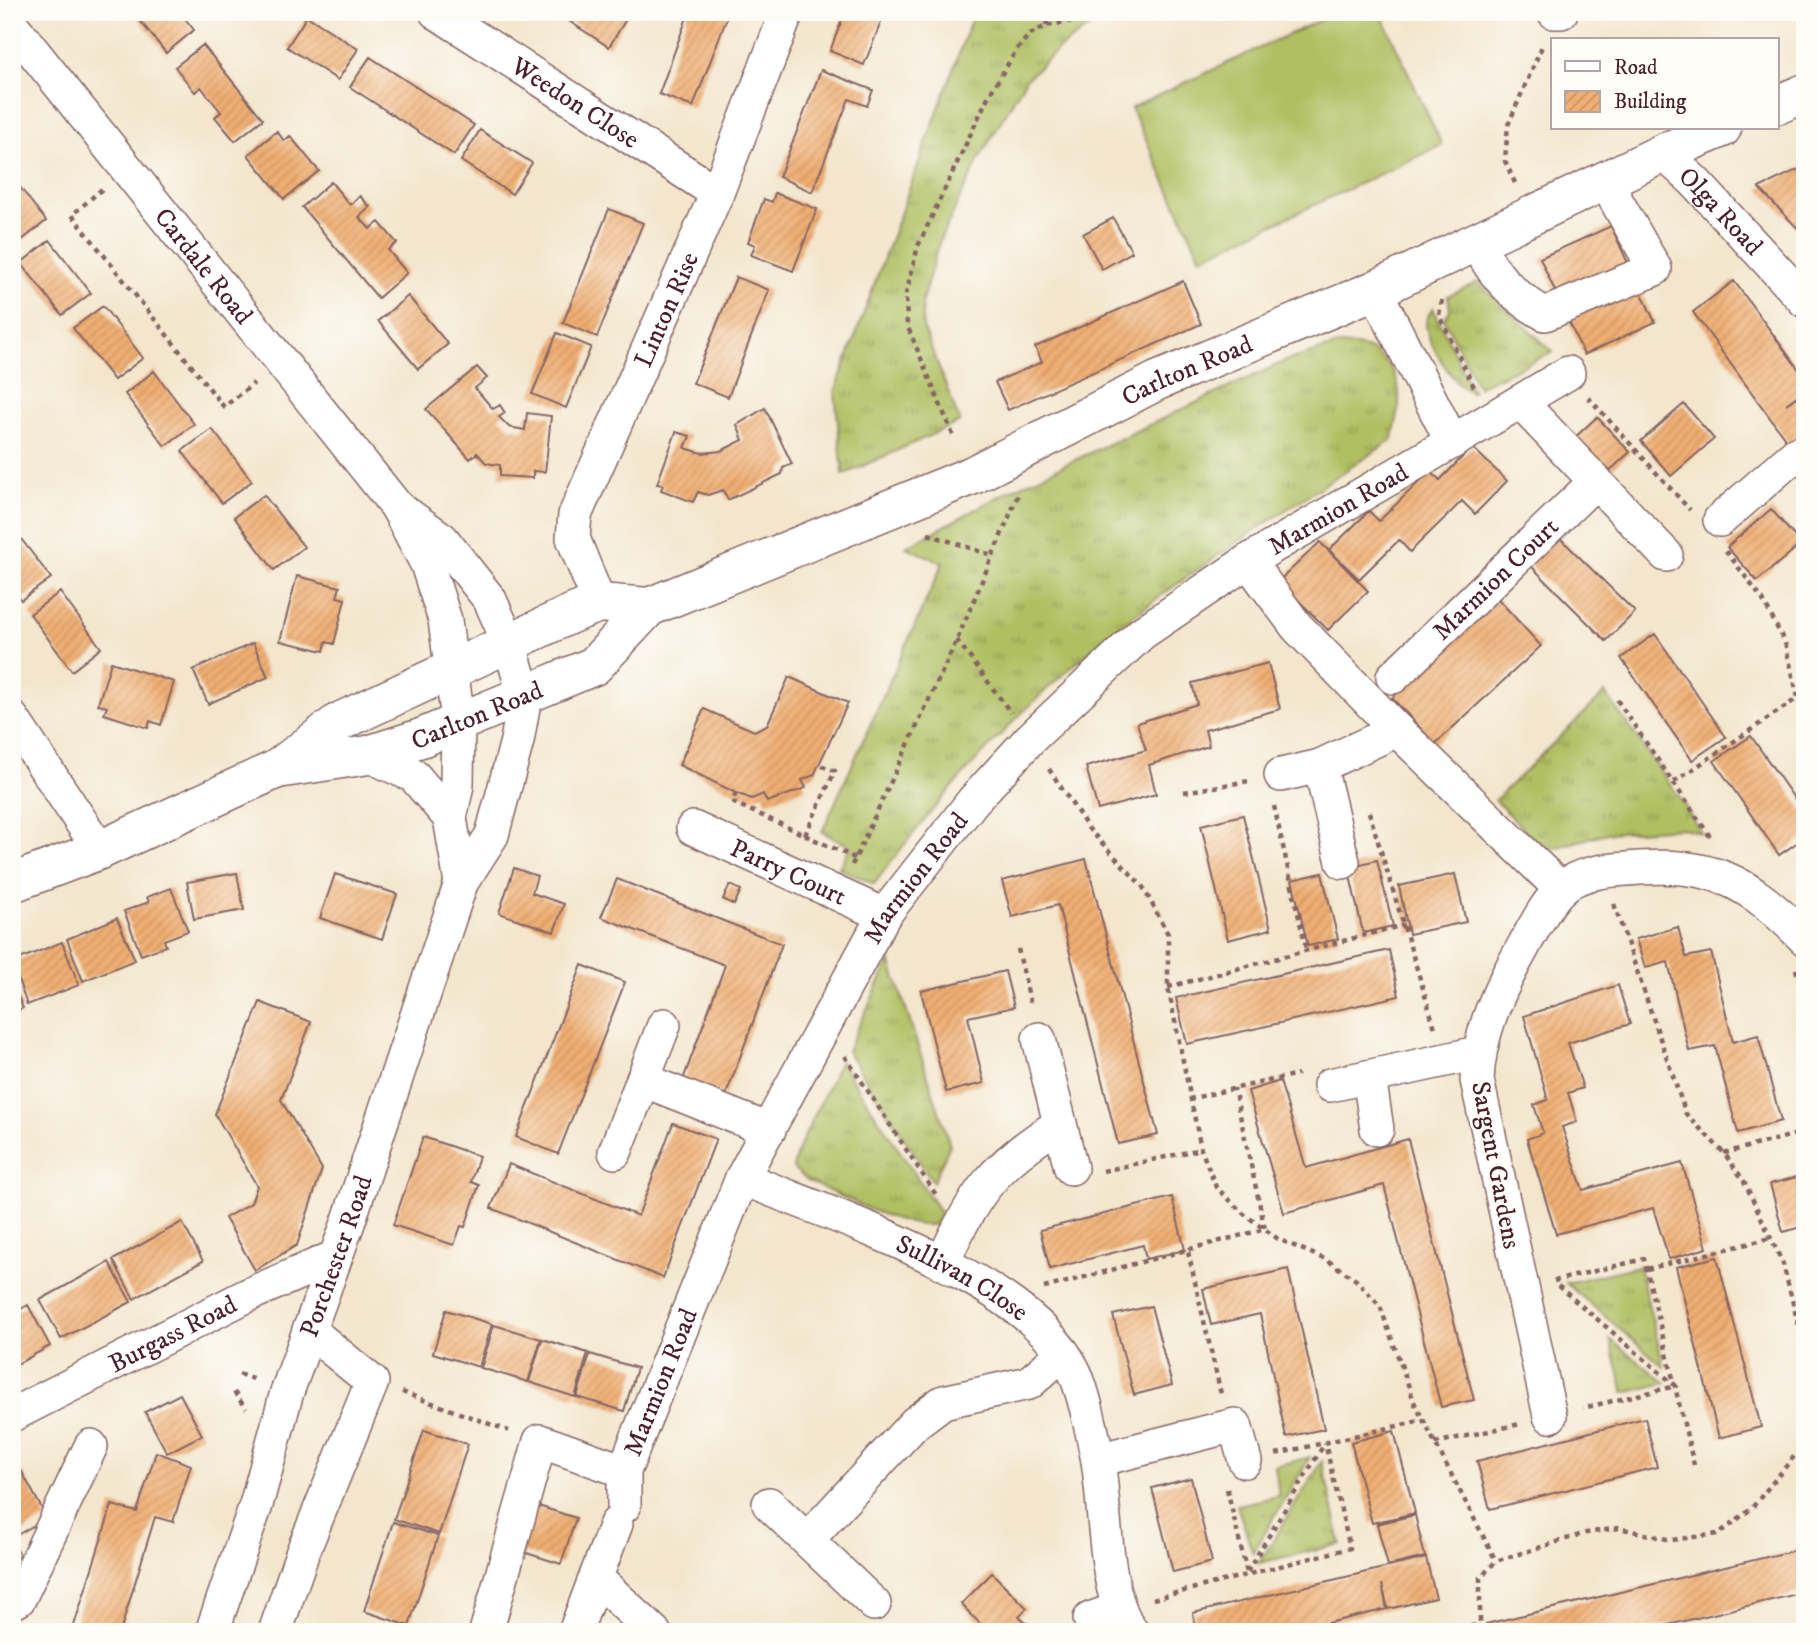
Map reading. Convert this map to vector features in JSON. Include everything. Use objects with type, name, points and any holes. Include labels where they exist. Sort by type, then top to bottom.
[{"type":"main road","points":[[1778,105],[1805,93]]},
{"type":"main road","name":"Carlton Road","points":[[277,769],[368,755],[524,696],[594,666],[649,607],[973,475],[1157,381],[1375,290],[1663,153],[1718,130]]},
{"type":"main road","name":"Carlton Road","points":[[12,883],[100,850],[277,769],[339,722],[599,603],[649,607]]},
{"type":"street","name":"Weedon Close","points":[[436,12],[717,193]]},
{"type":"street","name":"Linton Rise","points":[[599,603],[573,538],[575,515],[717,193],[787,12]]},
{"type":"street","name":"Cardale Road","points":[[12,25],[397,507],[427,564],[445,620],[453,670]]},
{"type":"street","name":"Olga Road","points":[[1663,153],[1694,181],[1805,301]]},
{"type":"street","points":[[1478,243],[1490,268],[1524,303],[1545,314],[1655,269],[1605,181]]},
{"type":"street","points":[[1375,290],[1452,442]]},
{"type":"street","name":"Marmion Road","points":[[575,1632],[620,1515],[624,1471],[742,1178],[823,1023],[884,915],[973,801],[1030,739],[1142,634],[1248,561],[1567,373]]},
{"type":"street","points":[[1520,402],[1666,555]]},
{"type":"street","points":[[1710,524],[1796,454]]},
{"type":"street","name":"Marmion Court","points":[[1393,677],[1596,481]]},
{"type":"street","name":"Cardale Road","points":[[397,507],[442,539],[490,600],[509,643]]},
{"type":"street","points":[[1248,561],[1297,627],[1397,730],[1561,889],[1603,871],[1665,865],[1704,869],[1741,884],[1805,939]]},
{"type":"street","name":"Porchester Road","points":[[212,1632],[256,1505],[287,1392],[461,883],[492,835],[517,741],[524,696],[509,643]]},
{"type":"street","name":"Porchester Road","points":[[453,670],[458,721],[457,785],[450,818],[461,883]]},
{"type":"street","points":[[12,718],[100,850]]},
{"type":"street","points":[[1268,777],[1320,766],[1397,730]]},
{"type":"street","points":[[368,755],[414,775],[450,818]]},
{"type":"street","points":[[1320,766],[1343,862]]},
{"type":"street","name":"Parry Court","points":[[693,828],[884,915]]},
{"type":"street","name":"Sargent Gardens","points":[[1550,1416],[1537,1284],[1477,1080],[1478,1053],[1495,998],[1561,889]]},
{"type":"street","points":[[615,1152],[664,1025]]},
{"type":"street","points":[[1039,1039],[1071,1168]]},
{"type":"street","points":[[1329,1085],[1478,1053]]},
{"type":"street","points":[[1369,1077],[1377,1129]]},
{"type":"street","points":[[643,1080],[769,1130]]},
{"type":"street","points":[[943,1262],[958,1228],[984,1184],[1026,1146],[1059,1125]]},
{"type":"street","name":"Sullivan Close","points":[[742,1178],[943,1262],[1033,1319],[1063,1353],[1074,1371],[1098,1460],[1113,1620]]},
{"type":"street","name":"Burgass Road","points":[[12,1415],[244,1286],[335,1257]]},
{"type":"street","points":[[309,1330],[381,1362]]},
{"type":"street","points":[[275,1632],[302,1555],[372,1382],[309,1330]]},
{"type":"street","points":[[807,1540],[915,1423],[943,1402],[1028,1383],[1063,1353]]},
{"type":"street","points":[[1098,1460],[1235,1425],[1245,1461]]},
{"type":"street","points":[[486,1632],[540,1441],[624,1471]]},
{"type":"street","points":[[12,1603],[19,1599],[91,1446]]},
{"type":"street","points":[[769,1504],[874,1604]]},
{"type":"street","points":[[596,1578],[654,1632]]},
{"type":"path","points":[[1046,26],[1049,12]]},
{"type":"path","points":[[953,435],[907,325],[906,294],[918,246],[988,97],[1017,49],[1030,34],[1046,26],[1072,21],[1082,12]]},
{"type":"path","points":[[1520,193],[1505,161],[1508,125],[1557,13]]},
{"type":"path","points":[[86,203],[72,215],[225,407],[241,394]]},
{"type":"path","points":[[1436,262],[1444,278],[1439,316],[1491,419]]},
{"type":"path","points":[[1567,373],[1710,524],[1763,600],[1785,643],[1805,726]]},
{"type":"path","points":[[838,894],[957,640],[1024,481]]},
{"type":"path","points":[[920,531],[994,556]]},
{"type":"path","points":[[957,640],[1030,739],[1088,828],[1143,887],[1168,934],[1168,987],[1189,1099],[1201,1149],[1216,1186],[1278,1239],[1327,1260],[1356,1280],[1380,1306],[1423,1420],[1496,1561]]},
{"type":"path","points":[[1674,782],[1798,698]]},
{"type":"path","points":[[1617,700],[1714,843],[1723,877]]},
{"type":"path","points":[[1352,751],[1443,1060]]},
{"type":"path","points":[[805,835],[835,771],[820,765]]},
{"type":"path","points":[[1184,792],[1268,777]]},
{"type":"path","points":[[736,793],[732,802],[855,858]]},
{"type":"path","points":[[1276,811],[1306,949]]},
{"type":"path","points":[[1603,871],[1686,1114],[1724,1153],[1744,1181],[1783,1264],[1802,1323],[1805,1351]]},
{"type":"path","points":[[1168,987],[1404,925]]},
{"type":"path","points":[[1018,949],[1039,1039]]},
{"type":"path","points":[[823,1023],[958,1228]]},
{"type":"path","points":[[1189,1099],[1298,1074],[1329,1085]]},
{"type":"path","points":[[1234,1088],[1265,1229]]},
{"type":"path","points":[[1724,1153],[1805,1132]]},
{"type":"path","points":[[1071,1168],[1098,1172],[1201,1149]]},
{"type":"path","points":[[1003,1298],[1188,1252],[1265,1229]]},
{"type":"path","points":[[1647,1269],[1771,1238]]},
{"type":"path","points":[[1188,1252],[1217,1376]]},
{"type":"path","points":[[1537,1284],[1644,1259],[1694,1465]]},
{"type":"path","points":[[1537,1284],[1676,1386]]},
{"type":"path","points":[[381,1362],[396,1389],[481,1423]]},
{"type":"path","points":[[1435,1443],[1676,1386]]},
{"type":"path","points":[[234,1392],[249,1413]]},
{"type":"path","points":[[1247,1573],[1222,1466],[1423,1420]]},
{"type":"path","points":[[1247,1573],[1325,1443]]},
{"type":"path","points":[[1113,1620],[1247,1573],[1350,1548],[1325,1443]]},
{"type":"path","points":[[1480,1632],[1480,1578],[1496,1561],[1586,1533],[1619,1528],[1671,1540],[1718,1534],[1751,1508],[1805,1443]]},
{"type":"path","points":[[1451,1632],[1479,1624]]},
{"type":"green space","points":[[974,12],[1110,12],[1059,49],[1026,79],[979,159],[940,240],[922,301],[923,327],[960,422],[843,475],[835,392]]},
{"type":"green space","points":[[1337,12],[1380,12],[1442,145],[1201,258],[1131,108]]},
{"type":"green space","points":[[1478,282],[1553,352],[1478,387],[1444,319],[1450,310],[1448,296]]},
{"type":"green space","points":[[1433,308],[1472,392],[1457,382],[1430,340],[1426,323]]},
{"type":"green space","points":[[1338,345],[1368,348],[1391,368],[1399,390],[1398,414],[1392,440],[1187,577],[1118,628],[1079,661],[1005,730],[970,767],[874,884],[839,868],[850,846],[822,832],[943,563],[906,547],[1007,492],[1285,361]]},
{"type":"green space","points":[[1605,693],[1680,798],[1701,833],[1682,828],[1607,833],[1554,848],[1535,841],[1495,800]]},
{"type":"green space","points":[[890,960],[950,1145],[933,1182],[847,1051]]},
{"type":"green space","points":[[840,1061],[940,1212],[936,1223],[925,1225],[892,1218],[806,1180],[793,1168],[797,1152]]},
{"type":"green space","points":[[1639,1267],[1664,1367],[1566,1283]]},
{"type":"green space","points":[[1610,1339],[1666,1383],[1624,1393]]},
{"type":"green space","points":[[1310,1457],[1253,1553],[1237,1505],[1279,1496],[1275,1466]]},
{"type":"green space","points":[[1322,1461],[1341,1544],[1259,1563]]},
{"type":"building","points":[[133,12],[180,12],[194,30],[166,53]]},
{"type":"building","points":[[555,12],[622,12],[628,16],[609,47]]},
{"type":"building","points":[[689,12],[729,12],[693,107],[659,94]]},
{"type":"building","points":[[845,12],[885,12],[864,65],[830,51]]},
{"type":"building","points":[[307,16],[358,49],[338,80],[287,47]]},
{"type":"building","points":[[203,45],[263,119],[235,141],[215,117],[221,112],[201,87],[195,92],[175,67]]},
{"type":"building","points":[[370,57],[474,125],[454,155],[350,87]]},
{"type":"building","points":[[821,70],[873,90],[867,106],[849,99],[812,192],[779,177]]},
{"type":"building","points":[[480,130],[532,163],[512,194],[461,161]]},
{"type":"building","points":[[277,131],[284,141],[290,136],[319,171],[284,199],[248,155]]},
{"type":"building","points":[[1805,166],[1805,236],[1759,188]]},
{"type":"building","points":[[12,177],[46,221],[17,244],[12,238]]},
{"type":"building","points":[[331,182],[350,205],[360,196],[370,207],[359,217],[370,229],[379,222],[397,243],[388,250],[407,273],[378,298],[302,207]]},
{"type":"building","points":[[775,193],[817,209],[793,271],[751,255],[755,245],[748,242],[764,199],[772,202]]},
{"type":"building","points":[[609,209],[643,223],[597,337],[563,323]]},
{"type":"building","points":[[1113,218],[1132,252],[1102,269],[1083,234]]},
{"type":"building","points":[[1611,226],[1655,322],[1584,355],[1540,258]]},
{"type":"building","points":[[50,240],[91,293],[62,315],[21,263]]},
{"type":"building","points":[[736,277],[769,290],[728,397],[693,383]]},
{"type":"building","points":[[1183,281],[1201,324],[1008,410],[995,382],[1042,362],[1035,347]]},
{"type":"building","points":[[1734,281],[1805,378],[1805,390],[1786,404],[1802,394],[1805,397],[1805,466],[1693,312]]},
{"type":"building","points":[[408,296],[448,344],[418,369],[378,321]]},
{"type":"building","points":[[103,306],[143,358],[114,380],[73,328]]},
{"type":"building","points":[[557,333],[591,347],[566,408],[532,394]]},
{"type":"building","points":[[477,367],[487,378],[475,388],[493,409],[500,405],[505,413],[499,417],[509,427],[525,430],[527,413],[551,416],[545,472],[533,471],[533,478],[500,476],[500,465],[486,463],[477,453],[470,459],[426,409]]},
{"type":"building","points":[[154,371],[194,424],[165,446],[125,394]]},
{"type":"building","points":[[1684,404],[1714,439],[1671,476],[1641,441]]},
{"type":"building","points":[[765,408],[792,464],[783,468],[782,474],[728,500],[723,490],[708,495],[698,492],[693,502],[661,490],[663,485],[657,484],[676,432],[690,436],[685,448],[702,453],[721,451],[743,440],[737,425]]},
{"type":"building","points":[[1597,417],[1630,452],[1605,475],[1572,440]]},
{"type":"building","points":[[212,429],[252,481],[222,503],[182,451]]},
{"type":"building","points":[[1472,447],[1507,481],[1475,514],[1462,501],[1410,552],[1399,540],[1359,579],[1329,550],[1369,511],[1379,521],[1430,471],[1440,480]]},
{"type":"building","points":[[264,495],[304,547],[274,570],[234,517]]},
{"type":"building","points":[[1771,509],[1801,544],[1757,581],[1727,547]]},
{"type":"building","points":[[12,527],[51,578],[21,600],[12,588]]},
{"type":"building","points":[[1550,528],[1635,612],[1606,641],[1522,557]]},
{"type":"building","points":[[1320,542],[1368,591],[1328,630],[1279,581]]},
{"type":"building","points":[[297,576],[340,587],[337,597],[345,599],[334,644],[326,642],[324,651],[280,641]]},
{"type":"building","points":[[60,592],[101,648],[72,671],[30,614]]},
{"type":"building","points":[[1498,599],[1541,646],[1435,744],[1392,698]]},
{"type":"building","points":[[1655,634],[1726,737],[1692,760],[1621,658]]},
{"type":"building","points":[[253,643],[268,677],[208,704],[193,670]]},
{"type":"building","points":[[111,662],[174,682],[161,725],[150,721],[148,728],[104,714],[107,707],[98,704]]},
{"type":"building","points":[[1268,663],[1280,709],[1205,730],[1209,746],[1149,765],[1156,794],[1098,810],[1086,767],[1146,750],[1137,723],[1197,704],[1192,683]]},
{"type":"building","points":[[789,677],[848,703],[814,775],[802,780],[806,788],[767,802],[763,794],[752,799],[679,765],[704,709],[754,731],[767,725]]},
{"type":"building","points":[[1751,736],[1805,814],[1805,845],[1801,840],[1779,855],[1714,761]]},
{"type":"building","points":[[1243,815],[1271,929],[1228,940],[1201,825]]},
{"type":"building","points":[[1086,859],[1158,1135],[1118,1144],[1058,905],[1012,917],[1002,881]]},
{"type":"building","points":[[1377,860],[1393,926],[1363,933],[1348,867]]},
{"type":"building","points":[[514,868],[537,876],[532,893],[564,904],[554,932],[499,913]]},
{"type":"building","points":[[237,873],[244,910],[194,919],[187,882]]},
{"type":"building","points":[[1322,873],[1338,939],[1308,946],[1292,880]]},
{"type":"building","points":[[335,874],[397,894],[382,939],[320,918]]},
{"type":"building","points":[[1455,874],[1466,922],[1409,934],[1399,886]]},
{"type":"building","points":[[617,879],[782,944],[726,1095],[683,1080],[725,965],[601,917]]},
{"type":"building","points":[[730,885],[741,890],[734,905],[723,899]]},
{"type":"building","points":[[171,888],[188,931],[164,940],[166,946],[141,955],[124,911],[149,902],[147,897]]},
{"type":"building","points":[[117,918],[135,960],[83,981],[67,939]]},
{"type":"building","points":[[1678,927],[1686,957],[1711,952],[1733,1042],[1758,1035],[1781,1121],[1738,1133],[1715,1046],[1689,1051],[1668,962],[1645,968],[1636,939]]},
{"type":"building","points":[[62,942],[79,985],[27,1005],[12,962]]},
{"type":"building","points":[[1389,950],[1399,996],[1187,1044],[1176,998]]},
{"type":"building","points":[[582,965],[625,982],[558,1154],[516,1137]]},
{"type":"building","points":[[1005,971],[1014,1007],[968,1017],[984,1083],[946,1092],[921,991]]},
{"type":"building","points":[[12,983],[23,1008],[12,1013]]},
{"type":"building","points":[[1618,985],[1630,1024],[1568,1043],[1583,1088],[1568,1093],[1577,1122],[1562,1127],[1583,1190],[1682,1163],[1707,1248],[1669,1259],[1653,1208],[1556,1234],[1527,1139],[1543,1133],[1534,1105],[1548,1100],[1524,1016]]},
{"type":"building","points":[[260,1002],[311,1022],[281,1100],[322,1169],[297,1245],[255,1270],[225,1218],[251,1203],[257,1186],[215,1114]]},
{"type":"building","points":[[1280,1081],[1306,1168],[1408,1139],[1474,1400],[1441,1407],[1384,1185],[1284,1213],[1248,1091]]},
{"type":"building","points":[[673,1123],[716,1139],[663,1278],[491,1208],[509,1164],[638,1216]]},
{"type":"building","points":[[423,1137],[479,1156],[471,1182],[479,1185],[465,1227],[461,1226],[454,1245],[393,1225]]},
{"type":"building","points":[[1805,1175],[1805,1226],[1783,1232],[1770,1184]]},
{"type":"building","points":[[1172,1197],[1185,1250],[1146,1259],[1143,1245],[1050,1269],[1040,1230]]},
{"type":"building","points":[[182,1222],[203,1261],[134,1299],[113,1260]]},
{"type":"building","points":[[1717,1257],[1761,1427],[1719,1438],[1676,1267]]},
{"type":"building","points":[[109,1262],[131,1302],[61,1339],[40,1300]]},
{"type":"building","points":[[1288,1269],[1324,1429],[1286,1437],[1260,1314],[1211,1325],[1203,1289]]},
{"type":"building","points":[[28,1305],[50,1346],[12,1367],[12,1314]]},
{"type":"building","points":[[1151,1306],[1172,1385],[1134,1395],[1113,1315]]},
{"type":"building","points":[[446,1310],[492,1324],[479,1367],[433,1353]]},
{"type":"building","points":[[494,1325],[541,1339],[528,1382],[481,1368]]},
{"type":"building","points":[[542,1339],[588,1353],[575,1397],[529,1382]]},
{"type":"building","points":[[590,1354],[637,1368],[624,1411],[577,1397]]},
{"type":"building","points":[[180,1394],[202,1435],[167,1453],[145,1412]]},
{"type":"building","points":[[1645,1418],[1657,1467],[1490,1509],[1477,1461]]},
{"type":"building","points":[[424,1430],[468,1444],[439,1534],[394,1519]]},
{"type":"building","points":[[1394,1431],[1415,1513],[1372,1523],[1351,1442]]},
{"type":"building","points":[[156,1452],[191,1465],[173,1522],[155,1517],[120,1632],[72,1632],[112,1505],[137,1512]]},
{"type":"building","points":[[22,1472],[47,1518],[17,1535],[12,1526],[12,1477]]},
{"type":"building","points":[[1191,1478],[1212,1562],[1173,1572],[1152,1488]]},
{"type":"building","points":[[532,1504],[576,1518],[561,1564],[517,1550]]},
{"type":"building","points":[[1415,1515],[1425,1557],[1388,1566],[1377,1524]]},
{"type":"building","points":[[393,1522],[438,1536],[409,1626],[364,1611]]},
{"type":"building","points":[[12,1540],[20,1556],[12,1560]]},
{"type":"building","points":[[1805,1548],[1805,1592],[1639,1632],[1488,1632],[1486,1624]]},
{"type":"building","points":[[1426,1558],[1436,1598],[1388,1609],[1382,1584],[1387,1609],[1290,1632],[1197,1632],[1193,1613]]},
{"type":"building","points":[[992,1573],[1027,1608],[1019,1616],[1035,1632],[988,1632],[961,1604]]}]
